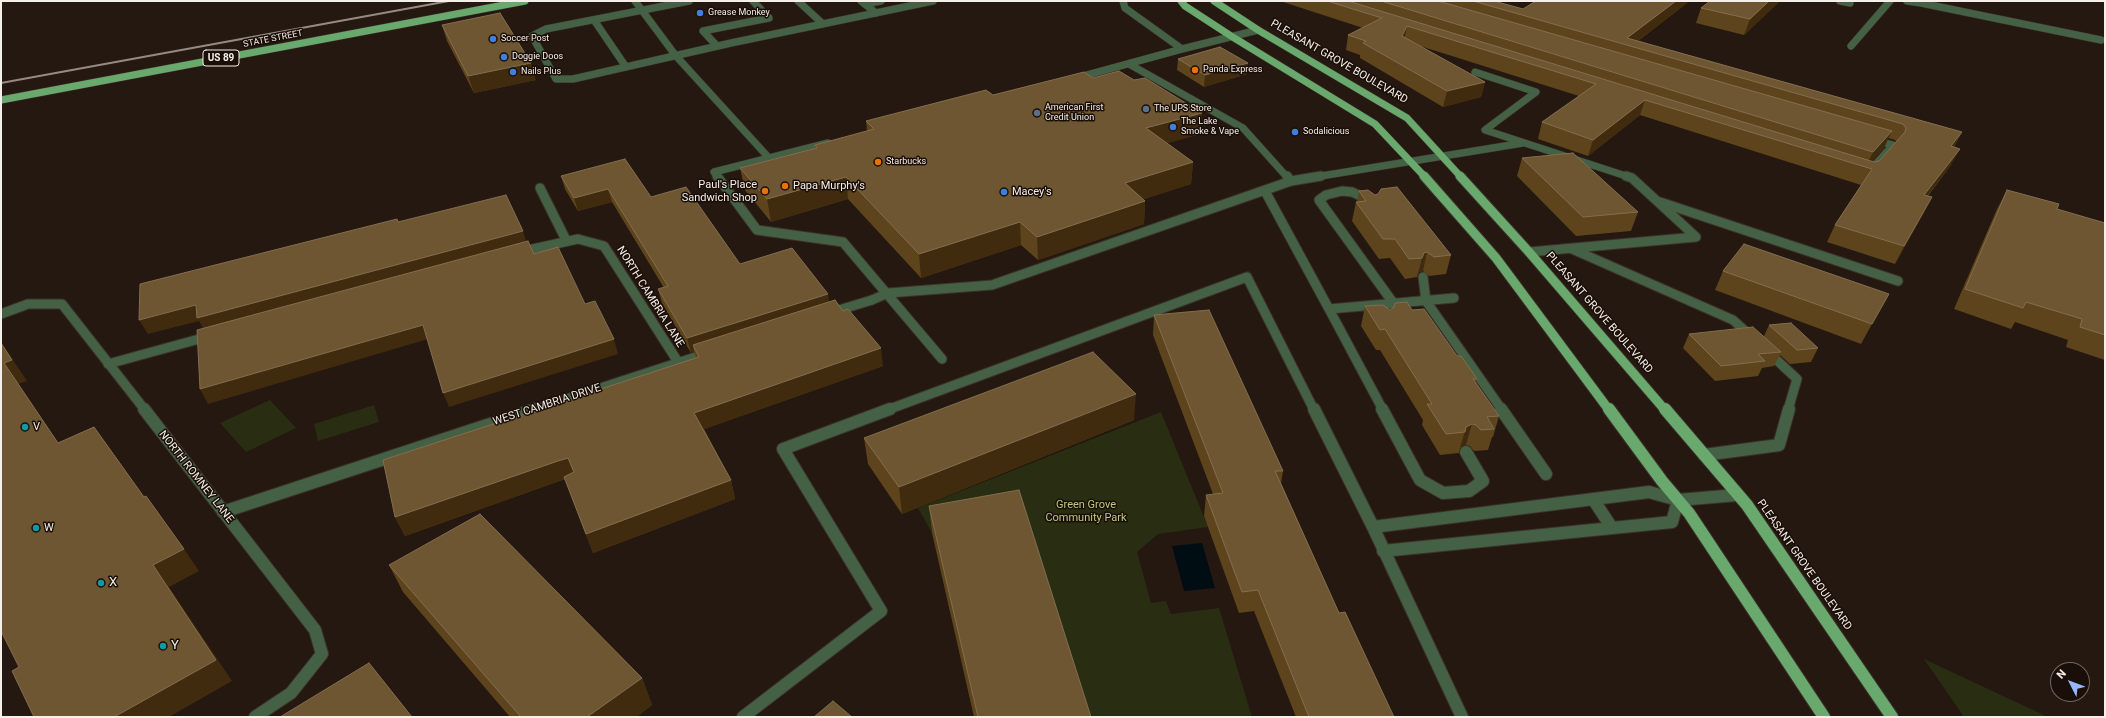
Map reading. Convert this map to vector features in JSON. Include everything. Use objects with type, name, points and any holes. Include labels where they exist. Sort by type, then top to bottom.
[{"type":"main road","name":"STATE STREET","points":[[1,100],[525,1]]},
{"type":"main road","points":[[1181,1],[1185,6],[1231,36],[1375,124],[1410,161],[1496,258],[1662,481],[1689,513],[1824,717]]},
{"type":"main road","name":"PLEASANT GROVE BOULEVARD","points":[[1214,1],[1258,30],[1407,118],[1529,252],[1747,505],[1892,717]]},
{"type":"street","points":[[635,1],[676,56],[769,158]]},
{"type":"street","points":[[689,1],[546,29],[537,32],[532,36],[556,79],[573,80],[717,46],[933,1]]},
{"type":"street","points":[[717,46],[703,31],[769,18],[754,1]]},
{"type":"street","points":[[798,1],[822,24]]},
{"type":"street","points":[[863,3],[881,1]]},
{"type":"street","points":[[1123,1],[1125,8],[1182,49]]},
{"type":"street","points":[[1840,1],[1850,3]]},
{"type":"street","points":[[1851,46],[1890,1]]},
{"type":"street","points":[[1907,1],[1922,2],[2101,40]]},
{"type":"street","points":[[863,3],[876,13]]},
{"type":"street","points":[[594,20],[626,67]]},
{"type":"street","points":[[1068,80],[1258,30]]},
{"type":"street","points":[[1129,64],[1243,128],[1291,181]]},
{"type":"street","points":[[1475,72],[1536,92],[1485,130],[1632,178],[1696,237],[1529,252]]},
{"type":"street","points":[[1867,174],[1893,145],[1870,138]]},
{"type":"street","points":[[835,141],[714,172],[757,230],[843,242],[888,293],[942,359]]},
{"type":"street","points":[[820,316],[872,300],[888,293],[992,286],[1291,181],[1525,143]]},
{"type":"street","points":[[540,188],[566,240]]},
{"type":"street","points":[[1265,191],[1420,480],[1443,493],[1469,491],[1483,480],[1466,452]]},
{"type":"street","points":[[1371,208],[1363,197],[1352,192],[1342,191],[1326,195],[1319,200],[1394,304]]},
{"type":"street","points":[[1656,200],[1898,282]]},
{"type":"street","name":"NORTH CAMBRIA LANE","points":[[507,255],[566,240],[578,239],[604,246],[678,362]]},
{"type":"street","points":[[1571,248],[1733,320],[1797,379],[1779,445],[1704,455]]},
{"type":"street","points":[[743,717],[881,611],[783,449],[1248,276],[1373,528],[1462,717]]},
{"type":"street","points":[[1423,277],[1426,301],[1546,474]]},
{"type":"street","points":[[1329,309],[1376,308],[1394,304],[1454,298]]},
{"type":"street","name":"NORTH ROMNEY LANE","points":[[1,314],[28,304],[62,304],[316,630],[322,654],[291,693],[255,717]]},
{"type":"street","points":[[108,364],[223,333]]},
{"type":"street","name":"WEST CAMBRIA DRIVE","points":[[223,512],[715,350]]},
{"type":"street","points":[[1373,528],[1649,492],[1678,500],[1737,495]]},
{"type":"street","points":[[1593,499],[1612,528]]},
{"type":"street","points":[[1384,551],[1672,522],[1678,500]]},
{"type":"green space","points":[[270,400],[296,428],[246,452],[220,423]]},
{"type":"green space","points":[[374,405],[379,422],[318,441],[314,424]]},
{"type":"green space","name":"Green Grove Community Park","points":[[1161,412],[1208,527],[1158,534],[1137,552],[1151,603],[1166,601],[1171,614],[1219,608],[1252,717],[1082,717],[932,533],[918,508]]},
{"type":"green space","points":[[1924,659],[2048,717],[1964,717]]},
{"type":"shaded area","points":[[1202,543],[1215,588],[1184,591],[1172,546]]},
{"type":"building","points":[[1327,1],[1348,1],[1874,162],[1879,161],[1905,132],[1906,128],[1903,124],[1473,1],[1494,1],[1523,9],[1536,1],[1676,1],[1627,38],[1962,132],[1951,146],[1960,149],[1924,195],[1932,197],[1904,246],[1835,225],[1872,169],[1645,100],[1593,140],[1542,122],[1596,84],[1407,26],[1402,36],[1485,82],[1447,91],[1363,43],[1366,41],[1348,35],[1382,18]]},
{"type":"building","points":[[1381,1],[1438,1],[1892,131],[1873,152]]},
{"type":"building","points":[[1710,1],[1769,1],[1750,19],[1701,8]]},
{"type":"building","points":[[500,13],[531,63],[468,76],[442,25]]},
{"type":"building","points":[[1220,47],[1248,63],[1205,75],[1178,59]]},
{"type":"building","name":"Macey's","points":[[1119,71],[1134,80],[1145,78],[1202,113],[1146,128],[1193,162],[1125,183],[1145,201],[1037,237],[1020,222],[919,254],[846,177],[767,199],[740,168],[817,148],[815,145],[874,129],[866,121],[986,90],[993,95],[1084,72],[1093,78]]},
{"type":"building","points":[[1573,153],[1638,212],[1583,217],[1522,158]]},
{"type":"building","points":[[625,159],[651,197],[686,187],[740,264],[792,248],[828,294],[687,338],[658,289],[668,286],[608,189],[574,198],[561,176]]},
{"type":"building","points":[[1397,187],[1451,255],[1434,257],[1427,252],[1424,253],[1422,258],[1409,259],[1395,239],[1383,239],[1356,202],[1366,201],[1359,191],[1368,190],[1375,195],[1378,194],[1381,189]]},
{"type":"building","points":[[2007,190],[2059,204],[2057,209],[2105,223],[2105,335],[2080,327],[2082,319],[2026,302],[2023,308],[1965,289]]},
{"type":"building","points":[[506,195],[523,231],[197,318],[196,305],[139,320],[140,284],[397,219],[398,222]]},
{"type":"building","points":[[528,241],[534,254],[558,247],[585,304],[595,301],[614,339],[443,393],[423,325],[200,389],[197,330]]},
{"type":"building","points":[[1744,244],[1889,294],[1872,324],[1723,271]]},
{"type":"building","points":[[835,300],[843,311],[848,309],[881,348],[694,413],[731,480],[586,534],[564,477],[574,472],[568,458],[395,517],[383,460],[699,357],[693,345]]},
{"type":"building","points":[[1407,302],[1412,310],[1424,309],[1457,356],[1461,356],[1477,379],[1473,379],[1499,416],[1487,417],[1494,429],[1481,430],[1476,425],[1472,424],[1466,427],[1465,432],[1446,434],[1427,404],[1432,404],[1385,329],[1380,330],[1365,306],[1383,305],[1390,310],[1394,307],[1395,303]]},
{"type":"building","points":[[1209,310],[1283,471],[1275,471],[1339,613],[1345,612],[1394,717],[1309,717],[1258,590],[1242,592],[1206,495],[1223,493],[1154,315]]},
{"type":"building","points":[[1791,323],[1818,348],[1797,350],[1769,325]]},
{"type":"building","points":[[1753,327],[1781,352],[1758,354],[1765,361],[1721,366],[1689,334]]},
{"type":"building","points":[[1,343],[12,360],[4,363],[58,443],[94,427],[144,497],[146,496],[184,549],[153,565],[216,660],[114,717],[34,717],[12,671],[19,667],[1,631]]},
{"type":"building","points":[[1093,352],[1136,394],[899,487],[864,438]]},
{"type":"building","points":[[1019,490],[1091,717],[978,717],[929,506]]},
{"type":"building","points":[[480,514],[642,678],[587,717],[521,717],[389,565]]},
{"type":"building","points":[[369,663],[412,717],[280,717]]},
{"type":"building","points":[[833,701],[852,717],[814,717]]},
{"type":"railway","points":[[1,83],[449,1]]},
{"type":"place","name":"Grease Monkey","points":[[700,13]]},
{"type":"place","name":"Soccer Post","points":[[493,39]]},
{"type":"place","name":"Doggie Doos","points":[[504,57]]},
{"type":"place","name":"Panda Express","points":[[1195,70]]},
{"type":"place","name":"Nails Plus","points":[[513,72]]},
{"type":"place","name":"The UPS Store","points":[[1146,109]]},
{"type":"place","name":"American First Credit Union","points":[[1037,113]]},
{"type":"place","name":"The Lake Smoke & Vape","points":[[1173,127]]},
{"type":"place","name":"Sodalicious","points":[[1295,132]]},
{"type":"place","name":"Starbucks","points":[[878,162]]},
{"type":"place","name":"Papa Murphy's","points":[[785,186]]},
{"type":"place","name":"Paul's Place Sandwich Shop","points":[[765,191]]},
{"type":"place","name":"Macey's","points":[[1004,192]]},
{"type":"place","name":"V","points":[[25,427]]},
{"type":"place","name":"W","points":[[36,528]]},
{"type":"place","name":"X","points":[[101,583]]},
{"type":"place","name":"Y","points":[[163,646]]}]
